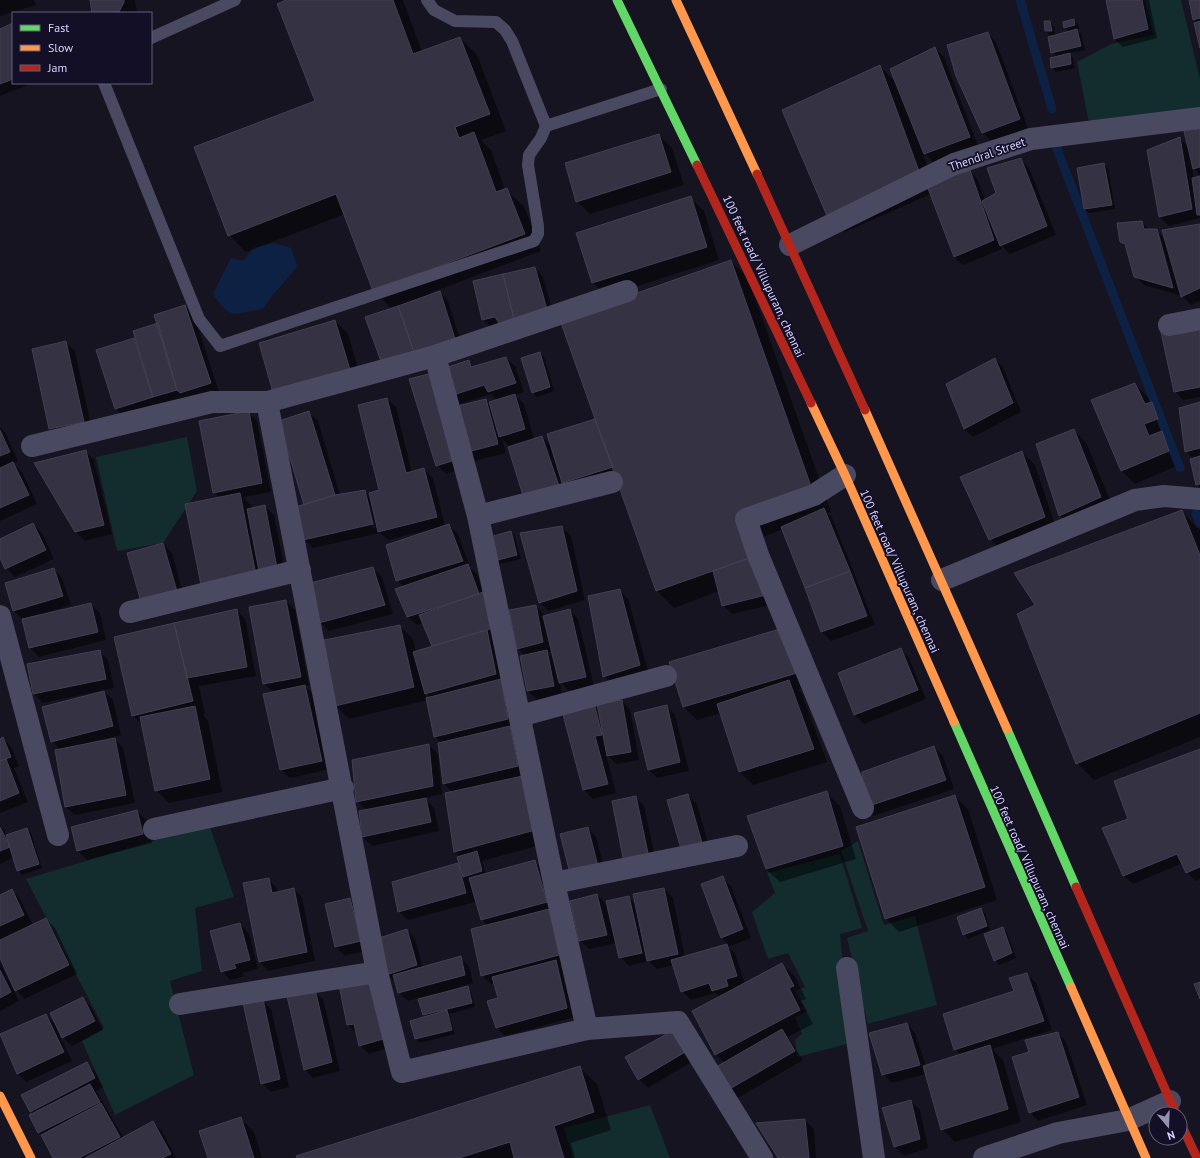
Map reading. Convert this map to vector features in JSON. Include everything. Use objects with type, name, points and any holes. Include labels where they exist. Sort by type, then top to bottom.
[{"type":"main road","name":"100 feet road/ Villupuram, chennai","points":[[617,0],[661,88],[845,475],[1146,1158]]},
{"type":"main road","points":[[676,0],[790,245],[942,580],[1173,1106]]},
{"type":"main road","points":[[0,1096],[31,1158]]},
{"type":"main road","points":[[1188,1140],[1196,1158]]},
{"type":"street","name":"Thendral Street","points":[[790,245],[954,164],[1031,139],[1200,118]]},
{"type":"street","points":[[32,446],[212,402],[267,402],[435,356],[627,291]]},
{"type":"street","points":[[1169,325],[1200,319]]},
{"type":"street","points":[[435,356],[478,516],[554,884],[586,1029]]},
{"type":"street","points":[[267,402],[343,788],[377,972],[402,1072],[586,1029],[678,1022],[762,1158]]},
{"type":"street","points":[[845,475],[814,495],[746,520],[758,554],[863,808]]},
{"type":"street","points":[[478,516],[612,482]]},
{"type":"street","points":[[942,580],[1135,500],[1164,496],[1200,499]]},
{"type":"street","points":[[130,612],[300,570]]},
{"type":"street","points":[[0,616],[58,835]]},
{"type":"street","points":[[520,716],[666,676]]},
{"type":"street","points":[[154,829],[343,788]]},
{"type":"street","points":[[554,884],[737,846]]},
{"type":"street","points":[[847,968],[874,1158]]},
{"type":"street","points":[[180,1004],[377,972]]},
{"type":"street","points":[[984,1158],[1058,1133],[1128,1120],[1148,1114]]},
{"type":"lane","points":[[152,38],[235,0]]},
{"type":"lane","points":[[104,84],[199,319],[220,346],[534,241],[538,234],[538,226],[528,166],[529,155],[541,138],[546,126],[512,41],[506,30],[496,22],[455,21],[434,10],[427,0]]},
{"type":"lane","points":[[546,126],[661,88]]},
{"type":"green space","points":[[1145,0],[1181,0],[1200,79],[1200,109],[1089,123],[1077,62],[1111,44],[1154,35]]},
{"type":"green space","points":[[187,437],[197,491],[163,543],[117,551],[96,457]]},
{"type":"green space","points":[[209,824],[234,897],[195,908],[202,971],[170,981],[194,1075],[115,1115],[82,1041],[104,1028],[26,879]]},
{"type":"green space","points":[[858,841],[884,925],[915,916],[937,1005],[868,1024],[847,938],[868,931],[841,851]]},
{"type":"green space","points":[[840,854],[862,928],[840,934],[851,1043],[797,1057],[795,1040],[802,1034],[795,1018],[807,1011],[795,991],[805,987],[788,953],[768,959],[752,912],[775,893],[767,873]]},
{"type":"green space","points":[[650,1105],[670,1158],[573,1158],[564,1128]]},
{"type":"water","points":[[275,243],[291,248],[297,266],[263,309],[239,314],[230,313],[213,294],[231,258],[243,261],[254,247]]},
{"type":"building","points":[[90,0],[124,0],[119,12],[92,12]]},
{"type":"building","points":[[286,0],[393,0],[413,54],[460,37],[490,114],[455,127],[459,138],[474,132],[496,192],[507,188],[525,234],[373,291],[336,194],[228,236],[194,147],[315,101],[277,4]]},
{"type":"building","points":[[1106,0],[1142,0],[1148,29],[1114,39]]},
{"type":"building","points":[[1189,0],[1200,0],[1200,18],[1193,20]]},
{"type":"building","points":[[1074,19],[1075,25],[1064,28],[1063,22]]},
{"type":"building","points":[[1044,21],[1050,21],[1052,31],[1045,31]]},
{"type":"building","points":[[1200,21],[1200,48],[1194,23]]},
{"type":"building","points":[[12,23],[12,79],[0,84],[0,29]]},
{"type":"building","points":[[1077,29],[1081,46],[1051,53],[1048,37]]},
{"type":"building","points":[[988,32],[1020,119],[982,133],[956,76],[947,45]]},
{"type":"building","points":[[935,47],[970,137],[924,154],[890,69]]},
{"type":"building","points":[[1070,53],[1071,64],[1051,68],[1050,58]]},
{"type":"building","points":[[880,65],[920,174],[827,216],[782,110]]},
{"type":"building","points":[[1200,128],[1200,167],[1193,169],[1184,131]]},
{"type":"building","points":[[659,134],[671,172],[576,202],[565,163]]},
{"type":"building","points":[[1180,137],[1192,209],[1159,217],[1147,150]]},
{"type":"building","points":[[1021,158],[1047,226],[1000,246],[982,201],[996,193],[987,168]]},
{"type":"building","points":[[1104,163],[1112,205],[1084,209],[1077,168]]},
{"type":"building","points":[[970,170],[994,240],[954,257],[927,186]]},
{"type":"building","points":[[1200,176],[1200,215],[1197,215],[1192,178]]},
{"type":"building","points":[[691,196],[707,247],[592,283],[576,233]]},
{"type":"building","points":[[1142,221],[1144,229],[1157,229],[1173,288],[1134,277],[1125,244],[1120,242],[1117,223]]},
{"type":"building","points":[[1200,224],[1200,288],[1181,297],[1162,230]]},
{"type":"building","points":[[731,260],[814,495],[746,519],[758,555],[656,591],[560,320]]},
{"type":"building","points":[[535,267],[548,313],[515,323],[503,274]]},
{"type":"building","points":[[503,274],[515,323],[499,323],[495,317],[482,320],[473,281]]},
{"type":"building","points":[[440,291],[456,342],[415,355],[398,306]]},
{"type":"building","points":[[185,305],[211,383],[180,393],[177,390],[154,315]]},
{"type":"building","points":[[398,306],[415,355],[383,367],[365,317]]},
{"type":"building","points":[[335,320],[351,373],[274,396],[259,343]]},
{"type":"building","points":[[1200,322],[1200,387],[1174,392],[1160,328]]},
{"type":"building","points":[[158,323],[177,390],[153,397],[133,331]]},
{"type":"building","points":[[134,338],[153,397],[115,409],[96,350]]},
{"type":"building","points":[[66,341],[84,422],[49,429],[32,349]]},
{"type":"building","points":[[540,352],[550,387],[532,393],[521,358]]},
{"type":"building","points":[[506,357],[516,383],[488,392],[484,385],[450,396],[442,369],[469,360],[471,367]]},
{"type":"building","points":[[995,358],[1013,403],[964,429],[946,384]]},
{"type":"building","points":[[436,372],[455,460],[436,466],[409,379]]},
{"type":"building","points":[[1135,383],[1145,404],[1152,402],[1158,419],[1144,424],[1149,436],[1162,431],[1169,451],[1121,471],[1091,400]]},
{"type":"building","points":[[515,394],[525,429],[499,437],[489,402]]},
{"type":"building","points":[[387,398],[406,473],[424,468],[437,517],[378,532],[369,493],[379,490],[358,405]]},
{"type":"building","points":[[486,399],[498,444],[464,453],[453,407]]},
{"type":"building","points":[[1200,402],[1200,448],[1185,452],[1179,408]]},
{"type":"building","points":[[249,411],[262,483],[213,493],[199,421]]},
{"type":"building","points":[[309,411],[335,495],[304,505],[279,421]]},
{"type":"building","points":[[595,419],[613,467],[562,483],[547,434]]},
{"type":"building","points":[[1074,429],[1101,497],[1059,516],[1036,444]]},
{"type":"building","points":[[0,430],[10,452],[0,456]]},
{"type":"building","points":[[542,436],[560,489],[525,502],[508,447]]},
{"type":"building","points":[[86,450],[104,525],[75,532],[34,463]]},
{"type":"building","points":[[1022,451],[1045,517],[989,540],[960,477]]},
{"type":"building","points":[[1200,456],[1200,484],[1196,485],[1190,459]]},
{"type":"building","points":[[13,462],[29,495],[0,508],[0,468]]},
{"type":"building","points":[[365,490],[373,524],[303,540],[295,507],[335,495]]},
{"type":"building","points":[[240,493],[256,575],[201,585],[185,504]]},
{"type":"building","points":[[265,505],[277,568],[259,571],[247,509]]},
{"type":"building","points":[[824,508],[850,571],[805,588],[781,527]]},
{"type":"building","points":[[1182,510],[1200,555],[1200,713],[1076,764],[1017,614],[1035,605],[1014,573]]},
{"type":"building","points":[[33,523],[46,550],[5,569],[0,558],[0,539]]},
{"type":"building","points":[[449,524],[463,561],[396,581],[386,545]]},
{"type":"building","points":[[562,526],[577,591],[539,603],[520,533]]},
{"type":"building","points":[[511,531],[517,555],[494,561],[490,537]]},
{"type":"building","points":[[163,543],[178,595],[142,605],[127,553]]},
{"type":"building","points":[[757,555],[770,594],[722,606],[713,571]]},
{"type":"building","points":[[468,564],[479,594],[407,617],[395,589]]},
{"type":"building","points":[[373,567],[385,605],[319,623],[310,583]]},
{"type":"building","points":[[54,568],[63,596],[13,611],[5,583]]},
{"type":"building","points":[[850,571],[867,616],[821,632],[805,588]]},
{"type":"building","points":[[620,589],[640,665],[603,677],[588,596]]},
{"type":"building","points":[[483,592],[493,628],[432,646],[419,615]]},
{"type":"building","points":[[286,600],[301,677],[263,684],[249,607]]},
{"type":"building","points":[[91,603],[98,632],[29,648],[22,619]]},
{"type":"building","points":[[536,605],[543,642],[517,649],[509,610]]},
{"type":"building","points":[[237,609],[247,667],[187,678],[174,623]]},
{"type":"building","points":[[570,609],[586,677],[559,683],[543,616]]},
{"type":"building","points":[[174,623],[193,701],[132,716],[114,637]]},
{"type":"building","points":[[400,625],[414,687],[335,706],[324,640]]},
{"type":"building","points":[[783,628],[797,673],[683,707],[669,662]]},
{"type":"building","points":[[487,630],[496,674],[425,694],[413,652]]},
{"type":"building","points":[[901,648],[918,690],[854,715],[838,673]]},
{"type":"building","points":[[100,650],[106,679],[33,694],[27,664]]},
{"type":"building","points":[[547,650],[554,686],[527,691],[520,656]]},
{"type":"building","points":[[501,679],[508,719],[434,737],[426,698]]},
{"type":"building","points":[[789,680],[814,749],[739,772],[717,704]]},
{"type":"building","points":[[305,685],[322,761],[280,770],[263,694]]},
{"type":"building","points":[[104,691],[113,726],[51,742],[42,707]]},
{"type":"building","points":[[622,700],[631,752],[607,756],[597,704]]},
{"type":"building","points":[[594,703],[602,735],[595,736],[608,784],[583,790],[562,711]]},
{"type":"building","points":[[667,705],[680,762],[648,770],[634,713]]},
{"type":"building","points":[[195,706],[210,779],[155,791],[140,717]]},
{"type":"building","points":[[510,726],[518,766],[443,784],[438,743]]},
{"type":"building","points":[[3,737],[11,757],[0,761],[0,739]]},
{"type":"building","points":[[115,738],[126,795],[65,807],[55,750]]},
{"type":"building","points":[[429,744],[433,786],[356,802],[352,760]]},
{"type":"building","points":[[934,746],[946,780],[863,808],[862,772]]},
{"type":"building","points":[[1200,749],[1200,867],[1186,873],[1177,854],[1123,876],[1102,828],[1128,819],[1114,781]]},
{"type":"building","points":[[6,759],[19,793],[0,801],[0,761]]},
{"type":"building","points":[[527,775],[539,829],[454,852],[445,793]]},
{"type":"building","points":[[827,791],[843,846],[766,869],[747,816]]},
{"type":"building","points":[[688,794],[702,843],[681,849],[667,800]]},
{"type":"building","points":[[955,795],[985,887],[885,919],[856,827]]},
{"type":"building","points":[[636,796],[649,858],[624,863],[612,801]]},
{"type":"building","points":[[426,798],[431,822],[362,837],[359,811]]},
{"type":"building","points":[[137,810],[143,834],[77,851],[71,827]]},
{"type":"building","points":[[0,827],[10,847],[0,851]]},
{"type":"building","points":[[588,827],[599,870],[571,877],[560,834]]},
{"type":"building","points":[[27,828],[39,864],[17,871],[6,835]]},
{"type":"building","points":[[477,851],[482,871],[463,877],[457,857]]},
{"type":"building","points":[[535,860],[547,902],[481,920],[469,878]]},
{"type":"building","points":[[458,863],[466,893],[398,912],[392,882]]},
{"type":"building","points":[[723,876],[743,929],[721,938],[701,884]]},
{"type":"building","points":[[269,878],[272,893],[294,888],[307,952],[259,962],[243,883]]},
{"type":"building","points":[[664,888],[678,954],[647,961],[633,894]]},
{"type":"building","points":[[12,889],[24,915],[0,926],[0,895]]},
{"type":"building","points":[[597,894],[607,935],[579,941],[570,901]]},
{"type":"building","points":[[629,896],[642,953],[619,958],[606,901]]},
{"type":"building","points":[[350,898],[361,941],[335,947],[325,904]]},
{"type":"building","points":[[981,908],[987,926],[963,935],[957,917]]},
{"type":"building","points":[[549,909],[559,955],[481,976],[471,929]]},
{"type":"building","points":[[46,918],[69,965],[15,991],[0,958],[0,940]]},
{"type":"building","points":[[240,923],[250,960],[234,964],[236,968],[221,972],[210,931]]},
{"type":"building","points":[[1003,927],[1012,953],[994,961],[984,934]]},
{"type":"building","points":[[407,929],[417,965],[386,975],[376,939]]},
{"type":"building","points":[[727,944],[737,976],[726,979],[728,986],[712,991],[709,983],[681,992],[671,960]]},
{"type":"building","points":[[461,956],[465,975],[398,993],[393,975]]},
{"type":"building","points":[[556,960],[567,1008],[496,1028],[487,1001],[498,998],[492,977]]},
{"type":"building","points":[[782,963],[794,986],[789,988],[800,1010],[715,1055],[692,1011]]},
{"type":"building","points":[[0,970],[11,992],[0,998]]},
{"type":"building","points":[[1027,973],[1044,1021],[954,1050],[943,1014],[1014,991],[1009,978]]},
{"type":"building","points":[[367,977],[383,1039],[359,1046],[354,1024],[347,1025],[339,985]]},
{"type":"building","points":[[1200,982],[1200,999],[1194,984]]},
{"type":"building","points":[[468,986],[472,1003],[423,1015],[418,999]]},
{"type":"building","points":[[315,989],[332,1062],[304,1070],[287,996]]},
{"type":"building","points":[[83,997],[95,1021],[62,1038],[50,1013]]},
{"type":"building","points":[[263,999],[280,1079],[261,1084],[243,1003]]},
{"type":"building","points":[[447,1010],[452,1030],[415,1039],[410,1021]]},
{"type":"building","points":[[46,1014],[64,1052],[17,1074],[0,1034]]},
{"type":"building","points":[[907,1023],[920,1065],[882,1075],[869,1033]]},
{"type":"building","points":[[782,1029],[795,1051],[728,1090],[716,1067]]},
{"type":"building","points":[[674,1030],[692,1048],[638,1080],[625,1057]]},
{"type":"building","points":[[1058,1032],[1079,1097],[1029,1113],[1012,1057],[1029,1052],[1025,1040]]},
{"type":"building","points":[[990,1045],[1008,1109],[941,1130],[923,1066]]},
{"type":"building","points":[[87,1062],[95,1078],[30,1112],[21,1095]]},
{"type":"building","points":[[580,1066],[594,1112],[554,1126],[564,1158],[514,1158],[510,1142],[459,1158],[297,1158],[296,1156]]},
{"type":"building","points":[[90,1084],[100,1102],[38,1133],[29,1115]]},
{"type":"building","points":[[911,1100],[920,1139],[894,1147],[882,1108]]},
{"type":"building","points":[[101,1103],[120,1137],[79,1158],[53,1158],[41,1135]]},
{"type":"building","points":[[241,1117],[254,1158],[208,1158],[199,1131]]},
{"type":"building","points":[[805,1119],[809,1158],[778,1158],[756,1123]]},
{"type":"building","points":[[153,1121],[171,1154],[162,1158],[85,1158]]},
{"type":"waterway","points":[[1020,0],[1052,109]]},
{"type":"waterway","points":[[1057,149],[1180,468]]},
{"type":"waterway","points":[[1196,514],[1200,523]]},
{"type":"traffic: fast","points":[[617,0],[697,165]]},
{"type":"traffic: fast","points":[[954,722],[1071,987]]},
{"type":"traffic: fast","points":[[1007,729],[1076,887]]},
{"type":"traffic: slow","points":[[676,0],[757,174]]},
{"type":"traffic: slow","points":[[811,403],[845,475],[954,722]]},
{"type":"traffic: slow","points":[[865,410],[1007,729]]},
{"type":"traffic: slow","points":[[1071,987],[1146,1158]]},
{"type":"traffic: slow","points":[[0,1096],[31,1158]]},
{"type":"traffic: jam","points":[[697,165],[811,403]]},
{"type":"traffic: jam","points":[[757,174],[865,410]]},
{"type":"traffic: jam","points":[[1076,887],[1172,1106]]},
{"type":"traffic: jam","points":[[1188,1139],[1197,1158]]}]
